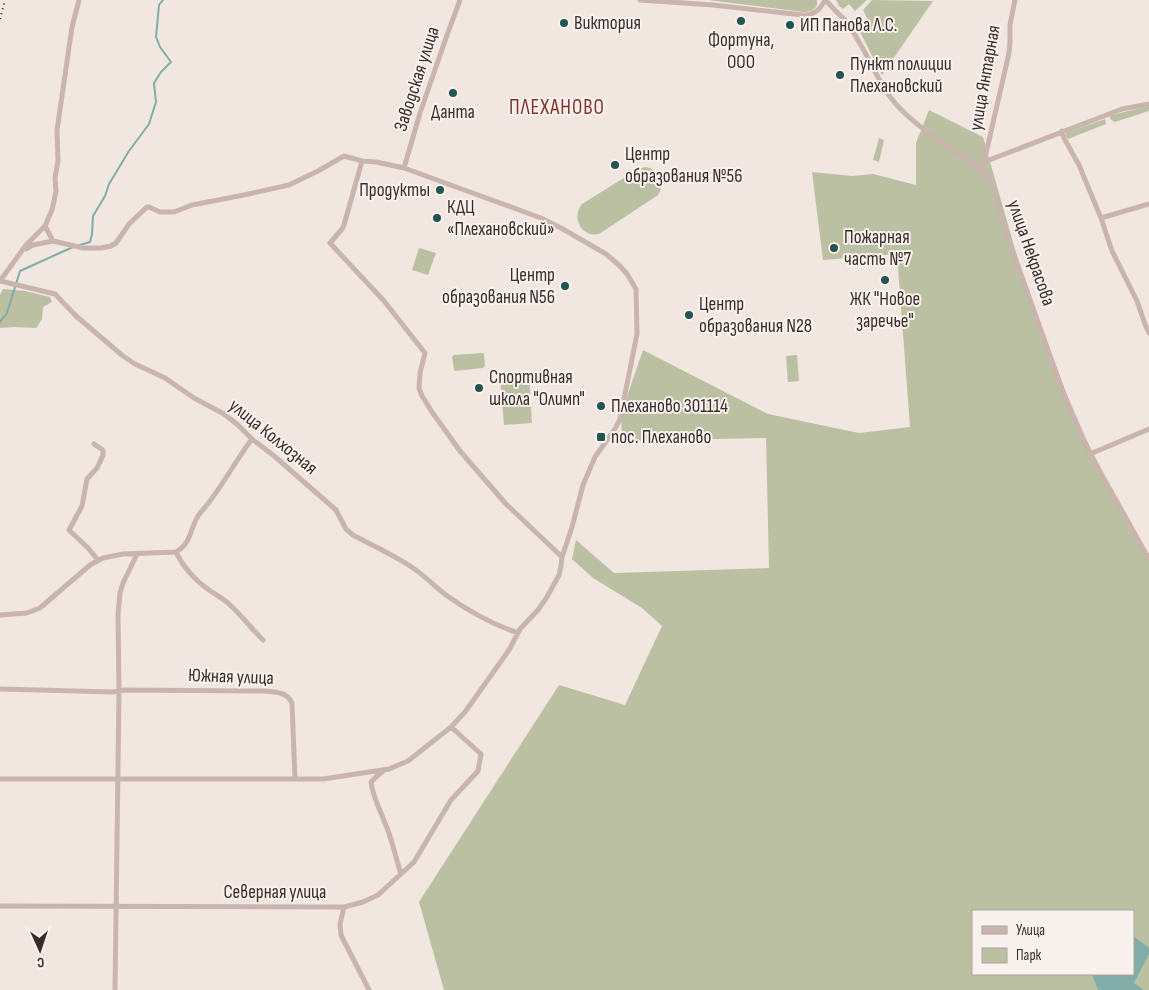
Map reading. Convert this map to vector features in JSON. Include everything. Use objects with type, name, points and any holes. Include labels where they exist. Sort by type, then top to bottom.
[{"type":"street","points":[[0,281],[23,250],[45,226],[52,210],[56,192],[55,178],[58,160],[57,130],[70,37],[79,0]]},
{"type":"street","name":"Заводская улица","points":[[404,168],[420,113],[460,0]]},
{"type":"street","points":[[640,0],[810,15],[818,11],[825,0]]},
{"type":"street","name":"улица Некрасова","points":[[825,0],[847,23],[893,101],[940,142],[979,168],[988,178],[1063,392],[1090,454],[1149,559]]},
{"type":"street","name":"улица Янтарная","points":[[984,162],[1009,53],[1010,25],[1015,0]]},
{"type":"street","points":[[979,168],[984,162],[1062,131],[1122,109],[1149,104]]},
{"type":"street","points":[[1062,131],[1079,165],[1101,218],[1112,251],[1137,301],[1144,324],[1149,333]]},
{"type":"street","points":[[23,250],[33,245],[53,241],[83,248],[111,246],[116,243],[129,224],[147,207],[160,212],[169,212],[192,205],[288,185],[344,156],[404,168],[551,222],[611,258],[627,274],[635,286],[637,334],[621,414],[614,429],[595,457],[583,485],[562,557],[559,575],[538,610],[523,625],[509,650],[471,704],[451,727],[408,761],[386,770],[371,782],[372,793],[388,829],[401,874]]},
{"type":"street","points":[[362,161],[344,225],[330,243],[384,301],[425,353],[419,377],[420,391],[442,427],[506,504],[562,557]]},
{"type":"street","points":[[1101,218],[1149,204]]},
{"type":"street","points":[[45,226],[53,241]]},
{"type":"street","name":"улица Колхозная","points":[[0,281],[55,294],[76,316],[123,356],[135,364],[165,378],[194,398],[224,414],[238,425],[336,510],[346,529],[353,535],[390,553],[472,612],[518,633]]},
{"type":"street","points":[[1090,454],[1149,429]]},
{"type":"street","points":[[0,621],[3,615],[27,613],[40,608],[98,560],[115,555],[176,552],[186,544],[199,514],[252,439]]},
{"type":"street","points":[[94,444],[103,450],[102,456],[96,468],[87,479],[82,506],[69,530],[98,560]]},
{"type":"street","name":"Южная улица","points":[[176,552],[183,565],[193,577],[229,604],[263,640]]},
{"type":"street","points":[[115,990],[119,691],[118,614],[120,593],[137,554]]},
{"type":"street","name":"Южная улица","points":[[0,689],[278,692],[286,695],[292,705],[295,779]]},
{"type":"street","points":[[344,907],[373,898],[414,862],[451,800],[478,771],[480,754],[451,727]]},
{"type":"street","points":[[0,779],[323,779],[386,770]]},
{"type":"street","name":"Северная улица","points":[[0,906],[344,907],[340,924],[341,935],[369,990]]},
{"type":"green space","points":[[708,0],[817,0],[817,6],[803,12]]},
{"type":"green space","points":[[836,0],[867,0],[855,11],[849,4],[843,9]]},
{"type":"green space","points":[[872,0],[933,1],[882,75],[860,32],[871,26],[863,10]]},
{"type":"green space","points":[[1149,106],[1149,111],[1115,122],[1110,119],[1112,115]]},
{"type":"green space","points":[[929,110],[983,137],[1026,288],[1084,439],[1086,439],[1149,561],[1149,990],[444,990],[419,902],[559,685],[625,705],[662,626],[642,608],[593,578],[572,559],[576,540],[614,573],[769,568],[766,438],[622,441],[621,414],[643,350],[768,414],[859,433],[910,427],[897,254],[823,260],[812,172],[852,176],[873,174],[916,185],[916,143]]},
{"type":"green space","points":[[1105,119],[1106,124],[1068,139],[1066,136],[1066,133]]},
{"type":"green space","points":[[879,138],[884,140],[879,162],[873,160]]},
{"type":"green space","points":[[646,167],[655,171],[660,178],[661,186],[658,195],[599,234],[587,233],[583,230],[577,215],[582,204],[638,169]]},
{"type":"green space","points":[[419,248],[436,253],[428,275],[412,270]]},
{"type":"green space","points":[[3,289],[25,291],[50,297],[52,302],[43,307],[42,319],[36,328],[0,328],[0,295]]},
{"type":"green space","points":[[483,353],[485,366],[483,368],[454,370],[452,357],[454,355]]},
{"type":"green space","points":[[797,355],[799,381],[788,382],[786,356]]},
{"type":"green space","points":[[529,375],[532,423],[504,425],[500,377]]},
{"type":"water","points":[[1134,937],[1149,948],[1149,954],[1134,983],[1144,990],[1098,990],[1092,975],[1134,975]]},
{"type":"waterway","points":[[80,245],[90,242],[93,216],[105,196],[109,184],[129,151],[149,124],[156,102],[154,83],[171,62],[160,47],[156,37],[159,5],[163,0]]},
{"type":"waterway","points":[[0,322],[7,313],[20,271],[73,247]]},
{"type":"railway","points":[[0,19],[5,0]]},
{"type":"place","name":"Фортуна, ООО","points":[[741,21]]},
{"type":"place","name":"Виктория","points":[[564,23]]},
{"type":"place","name":"ИП Панова Л.С.","points":[[790,25]]},
{"type":"place","name":"Пункт полиции Плехановский","points":[[840,75]]},
{"type":"place","name":"Данта","points":[[453,93]]},
{"type":"place","name":"Центр образования №56","points":[[615,165]]},
{"type":"place","name":"Продукты","points":[[440,190]]},
{"type":"place","name":"КДЦ «Плехановский»","points":[[437,218]]},
{"type":"place","name":"Пожарная часть №7","points":[[834,248]]},
{"type":"place","name":"ЖК \"Новое заречье\"","points":[[885,280]]},
{"type":"place","name":"Центр образования N56","points":[[565,286]]},
{"type":"place","name":"Центр образования N28","points":[[689,315]]},
{"type":"place","name":"Спортивная школа \"Олимп\"","points":[[479,388]]},
{"type":"place","name":"Плеханово 301114","points":[[601,406]]},
{"type":"place","name":"пос. Плеханово","points":[[601,437]]},
{"type":"district","name":"ПЛЕХАНОВО","points":[[557,107]]}]
